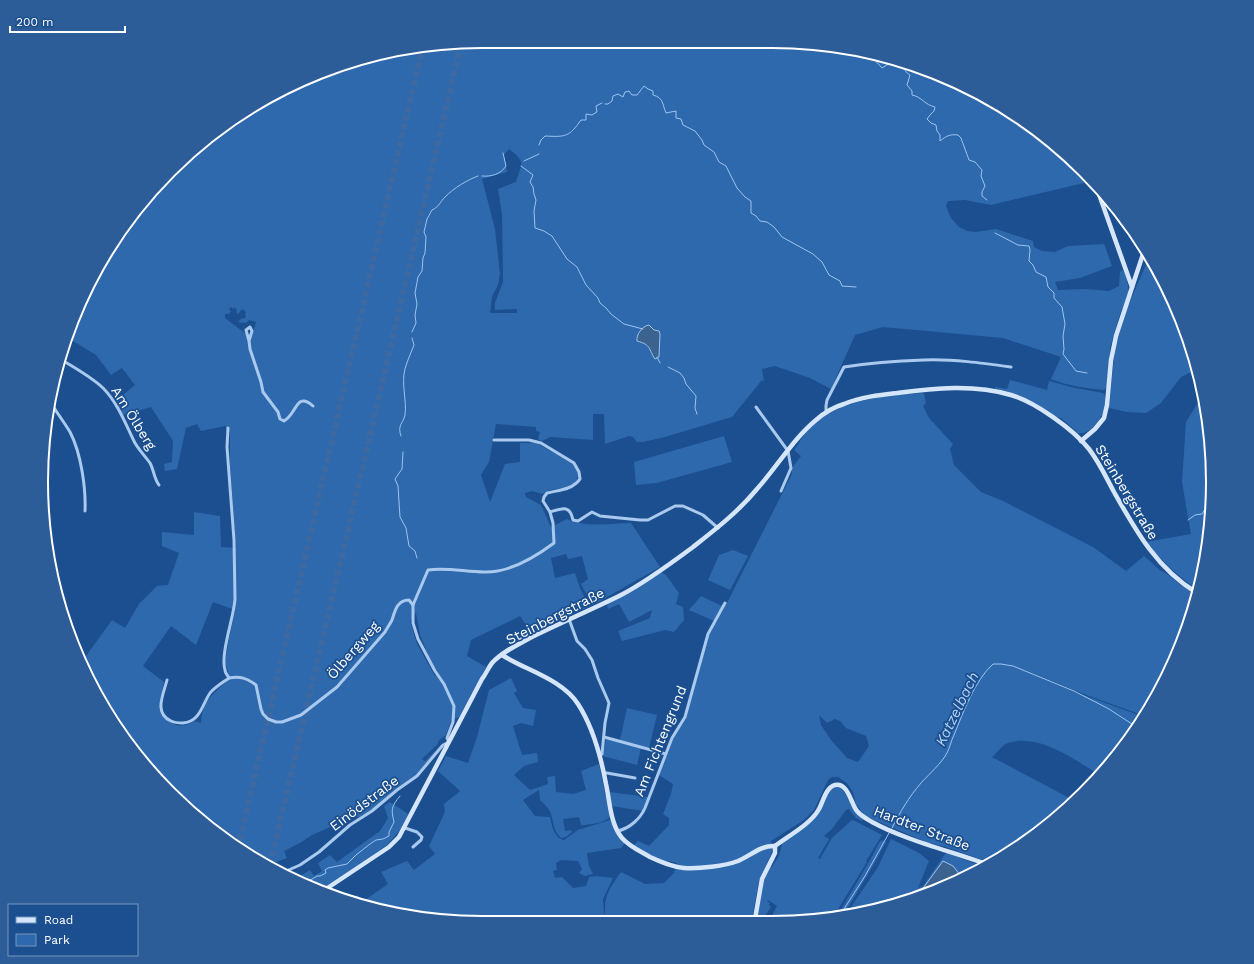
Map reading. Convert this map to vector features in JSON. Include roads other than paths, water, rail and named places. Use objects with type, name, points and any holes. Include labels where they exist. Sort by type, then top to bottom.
[{"type":"main road","points":[[1101,200],[1132,287]]},
{"type":"main road","points":[[1081,441],[1095,429],[1104,418],[1107,405],[1111,360],[1116,336],[1142,256]]},
{"type":"main road","name":"Steinbergstraße","points":[[328,888],[389,847],[399,837],[482,679],[492,664],[502,655],[521,643],[624,594],[668,566],[735,514],[758,489],[803,433],[815,421],[844,403],[874,396],[940,389],[984,389],[1009,394],[1031,404],[1062,424],[1081,441],[1098,463],[1134,528],[1146,546],[1157,560],[1173,575],[1192,589]]},
{"type":"main road","points":[[502,655],[562,688],[573,698],[581,710],[600,756],[612,818],[618,831],[630,846],[658,861],[685,868],[719,865],[737,861],[758,850],[774,846],[775,853],[762,879],[756,916]]},
{"type":"main road","name":"Hardter Straße","points":[[774,846],[812,818],[819,811],[829,789],[834,785],[839,784],[844,787],[856,810],[872,822],[895,832],[981,862]]},
{"type":"street","points":[[249,342],[263,392],[278,412],[280,419],[284,421],[288,419],[298,403],[303,401],[307,401],[313,406]]},
{"type":"street","points":[[826,413],[827,400],[844,367],[871,363],[924,360],[966,361],[1011,367]]},
{"type":"street","name":"Am Ölberg","points":[[65,362],[93,380],[108,394],[128,426],[136,445],[150,463],[155,473],[156,481],[159,485]]},
{"type":"street","points":[[756,407],[788,451],[791,468],[780,491]]},
{"type":"street","points":[[54,408],[70,433],[78,454],[84,478],[85,511]]},
{"type":"street","points":[[167,680],[163,692],[161,705],[162,712],[170,721],[181,723],[196,719],[211,693],[216,687],[229,678],[224,664],[227,638],[234,608],[235,591],[234,540],[227,448],[228,428]]},
{"type":"street","points":[[449,742],[447,738],[453,722],[454,706],[447,690],[418,639],[413,623],[413,605],[428,570],[497,572],[519,564],[543,552],[554,543],[553,523],[550,512],[544,501],[544,497],[547,493],[576,485],[580,479],[579,472],[574,463],[541,443],[529,440],[494,440]]},
{"type":"street","points":[[550,512],[560,509],[567,509],[570,511],[573,520],[578,521],[592,512],[600,516],[648,520],[676,506],[683,506],[703,515],[718,528]]},
{"type":"street","name":"Ölbergweg","points":[[229,678],[238,676],[256,685],[261,709],[263,714],[268,719],[276,722],[282,722],[301,715],[337,687],[385,632],[391,622],[396,607],[400,603],[409,600],[413,605]]},
{"type":"street","name":"Am Fichtengrund","points":[[618,831],[623,830],[642,815],[672,738],[685,717],[708,634],[725,603]]},
{"type":"street","points":[[569,619],[577,641],[585,649],[592,660],[609,703],[605,723],[602,754],[600,756]]},
{"type":"street","points":[[604,737],[666,754]]},
{"type":"street","name":"Einödstraße","points":[[288,870],[314,856],[350,825],[380,805],[396,790],[417,776],[443,745],[449,742]]},
{"type":"street","points":[[604,773],[607,772],[635,778]]},
{"type":"street","points":[[405,828],[417,832],[422,837],[421,840],[412,847]]},
{"type":"waterway","points":[[876,61],[882,68],[888,64]]},
{"type":"waterway","points":[[904,69],[910,75],[907,85],[912,91],[912,95],[935,107],[934,111],[927,119],[936,125],[937,131],[940,135],[940,141],[948,136],[958,135],[961,138],[969,160],[975,162],[982,170],[981,176],[985,186],[982,196],[987,200]]},
{"type":"waterway","points":[[605,104],[612,101],[613,96],[618,94],[623,97],[625,92],[629,91],[632,95],[637,95],[644,86],[653,91],[653,95],[657,96],[661,100],[666,113],[676,111],[676,118],[681,119],[683,125],[695,131],[704,145],[714,152],[719,162],[726,166],[737,188],[751,201],[751,213],[760,221],[767,222],[774,227],[782,237],[813,254],[822,262],[829,275],[840,281],[842,286],[856,287]]},
{"type":"waterway","points":[[539,145],[545,136],[562,136],[570,133],[581,120],[586,120],[586,114],[592,115],[597,112],[596,106],[602,103]]},
{"type":"waterway","points":[[482,176],[496,174],[504,169],[506,166],[503,153]]},
{"type":"waterway","points":[[524,161],[539,154]]},
{"type":"waterway","points":[[521,166],[533,175],[530,182],[533,187],[536,200],[534,211],[535,228],[552,236],[567,259],[577,267],[586,285],[611,314],[624,324],[643,329]]},
{"type":"waterway","points":[[412,332],[416,323],[415,315],[417,304],[415,293],[418,277],[422,271],[425,253],[426,237],[424,232],[427,219],[432,210],[438,206],[443,199],[461,185],[478,176]]},
{"type":"waterway","points":[[995,233],[1018,245],[1029,246],[1029,261],[1033,265],[1036,272],[1046,277],[1048,287],[1054,293],[1054,298],[1062,307],[1065,324],[1063,354],[1076,371],[1087,373]]},
{"type":"waterway","points":[[401,436],[400,427],[405,415],[404,375],[414,345],[412,338]]},
{"type":"waterway","points":[[657,357],[660,363]]},
{"type":"waterway","points":[[668,367],[680,373],[686,384],[696,396],[695,408],[697,414]]},
{"type":"waterway","points":[[403,452],[402,469],[395,479],[398,486],[400,517],[406,528],[409,546],[415,551],[417,558]]},
{"type":"waterway","points":[[1188,520],[1195,515],[1202,514],[1205,509]]},
{"type":"waterway","name":"Katzelbach","points":[[892,828],[902,810],[921,783],[945,757],[970,697],[981,679],[993,664],[1013,666],[1074,691],[1109,709],[1132,724]]},
{"type":"waterway","points":[[310,880],[326,873],[325,870],[328,868],[347,864],[370,844],[376,840],[389,836],[389,832],[394,822],[392,808],[400,796]]},
{"type":"waterway","name":"Katzelbach","points":[[843,910],[865,876],[889,833]]},
{"type":"tunnel","points":[[271,861],[460,49]]},
{"type":"tunnel","points":[[240,842],[421,53]]}]
